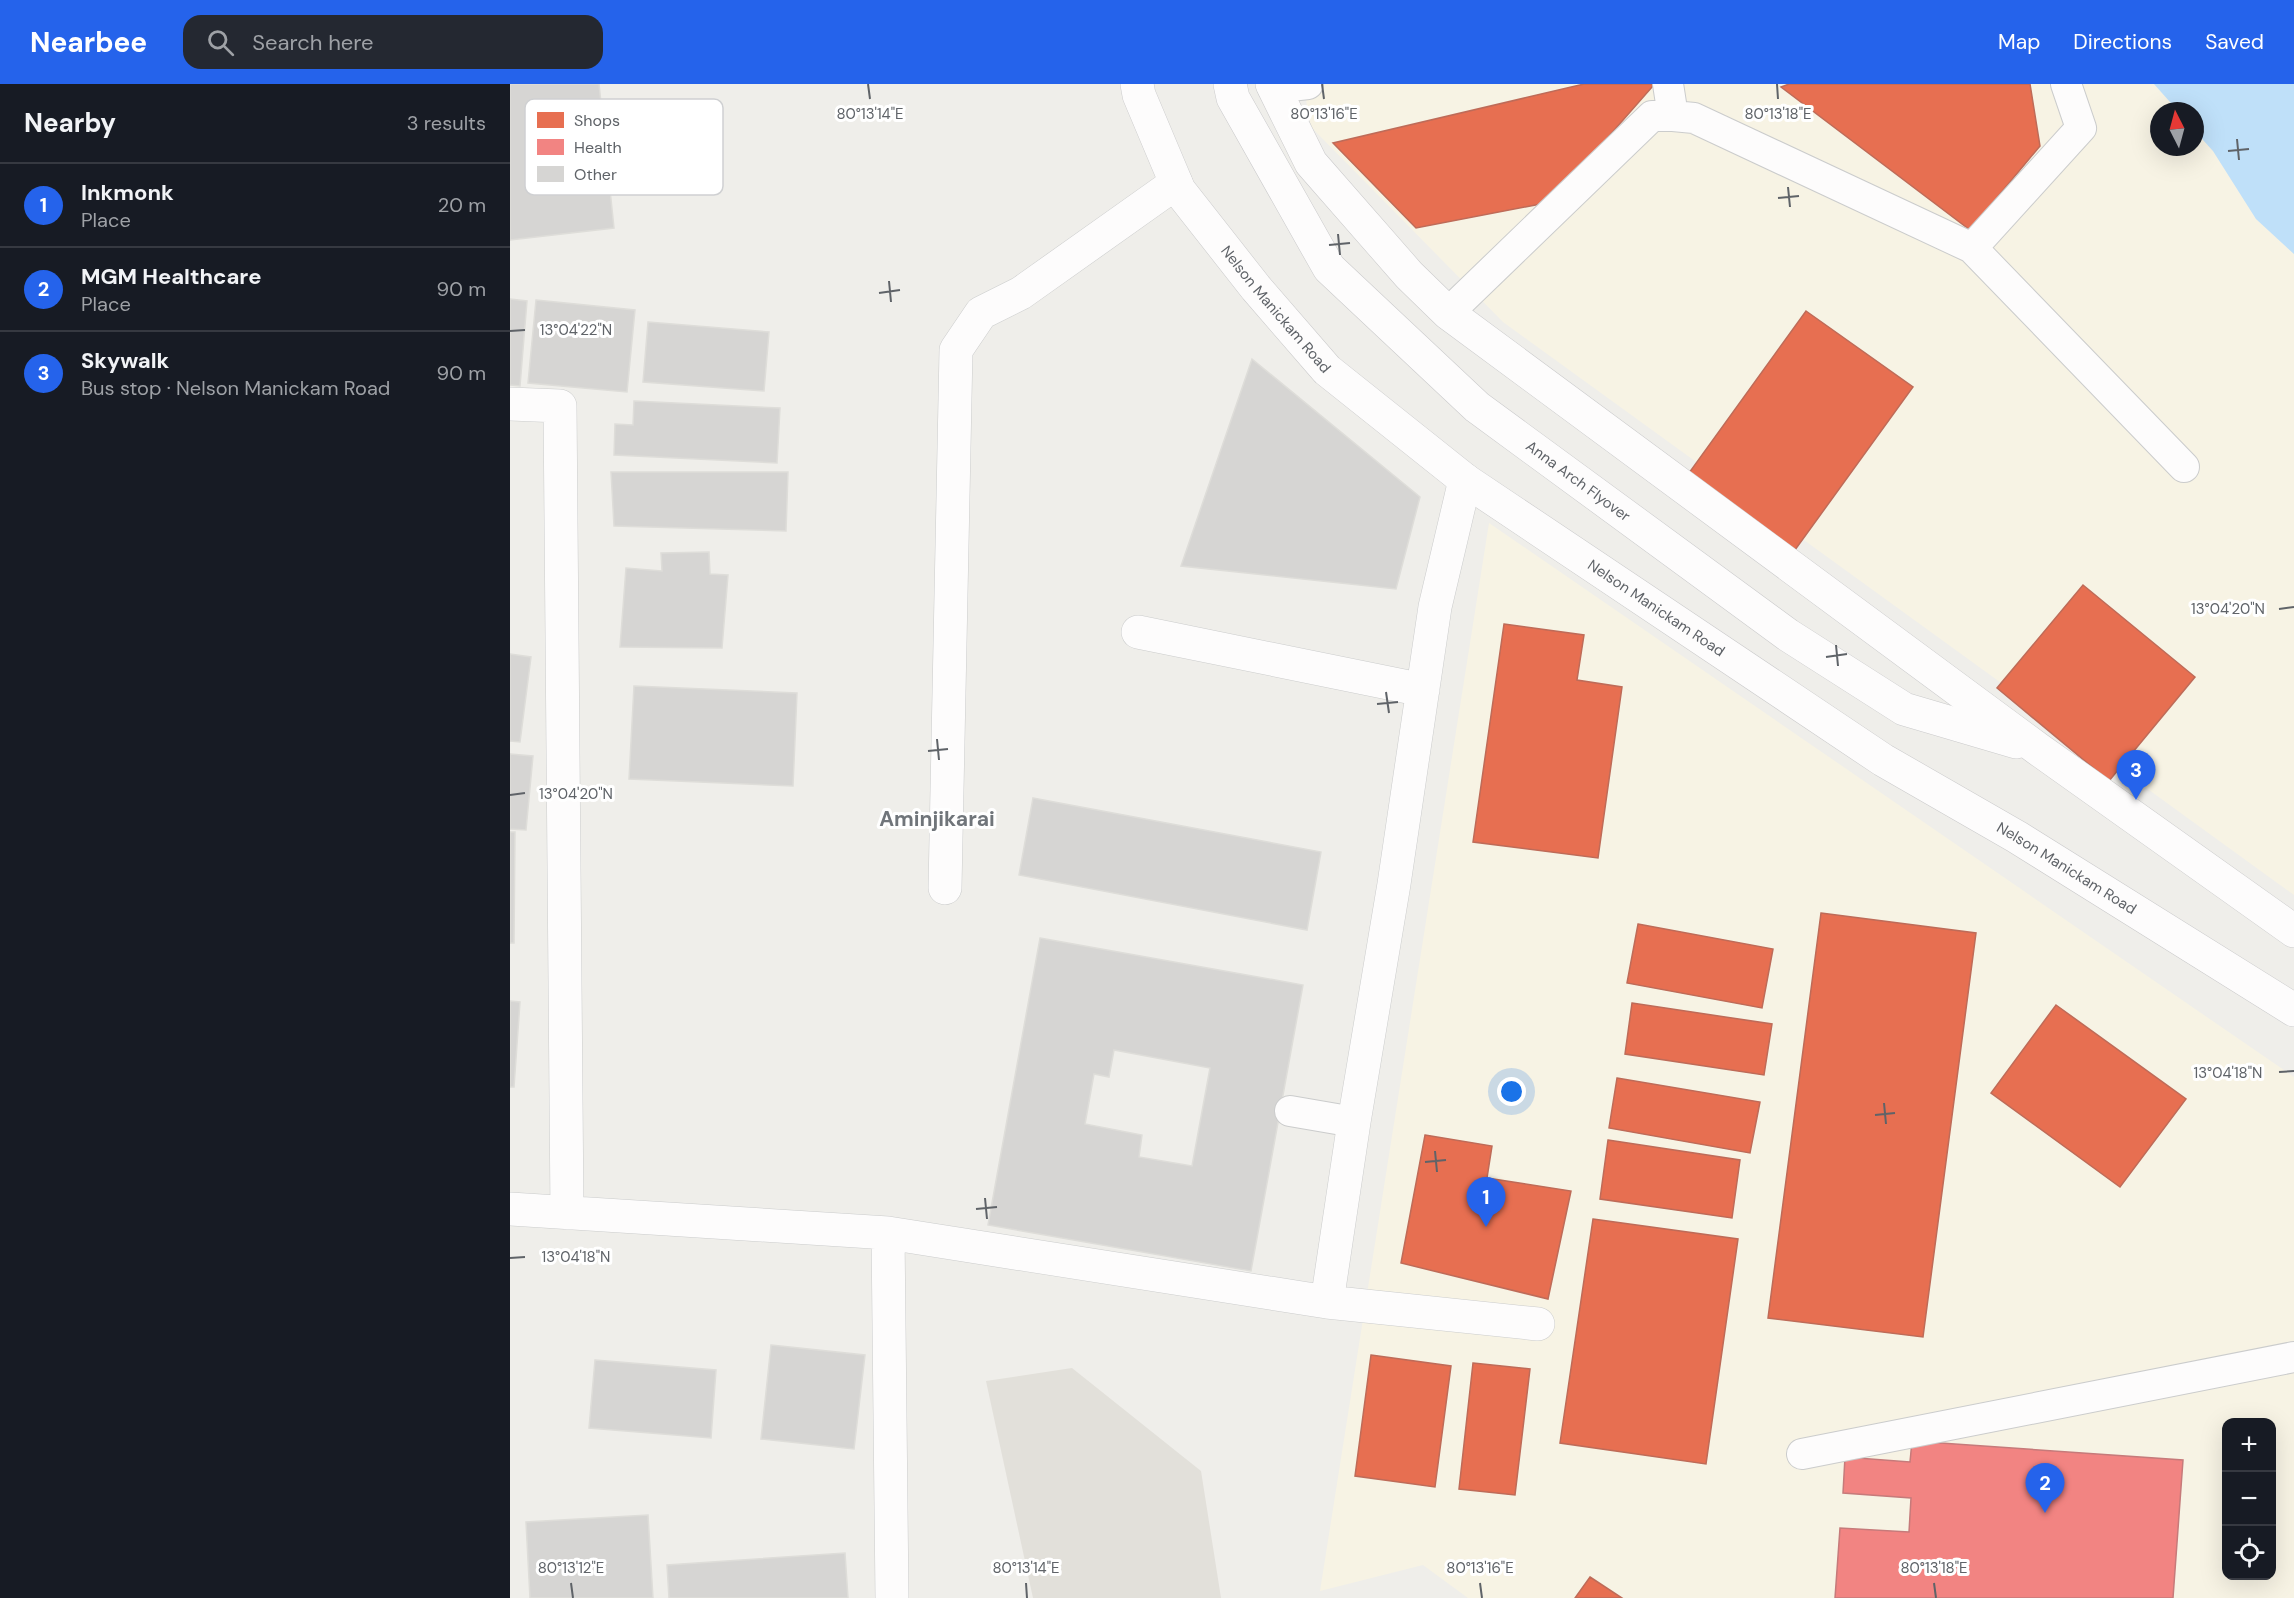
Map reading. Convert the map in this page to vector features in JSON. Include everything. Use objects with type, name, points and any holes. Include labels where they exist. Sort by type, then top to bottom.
[{"type":"street","name":"Nelson Manickam Road","points":[[1137,84],[1139,95],[1179,190],[1256,288],[1327,370],[1465,480],[1883,760],[2016,837],[2294,1010]]},
{"type":"street","name":"Anna Arch Flyover","points":[[1230,84],[1233,98],[1329,268],[1477,407],[1788,635],[1904,709],[2038,749]]},
{"type":"street","points":[[1272,86],[1311,163],[1409,275],[1448,313],[2038,749],[2294,931]]},
{"type":"street","points":[[945,888],[956,350],[981,313],[1021,293],[1176,183]]},
{"type":"street","points":[[510,404],[560,406],[567,1213]]},
{"type":"street","points":[[1327,1302],[1354,1122],[1394,884],[1435,607],[1465,480]]},
{"type":"street","points":[[1138,632],[1423,690]]},
{"type":"street","points":[[510,1209],[888,1233],[1327,1302],[1538,1324]]},
{"type":"street","points":[[888,1233],[892,1598]]},
{"type":"lane","points":[[1272,86],[1308,84]]},
{"type":"lane","points":[[1668,84],[1673,116]]},
{"type":"lane","points":[[1972,248],[2081,128],[2066,84]]},
{"type":"lane","points":[[1448,313],[1652,116],[1694,118],[1972,248],[2184,467]]},
{"type":"lane","points":[[1290,1111],[1354,1122]]},
{"type":"lane","points":[[1802,1454],[2294,1357]]},
{"type":"shaded area","points":[[1303,84],[2154,84],[2170,102],[2150,102],[2150,156],[2204,156],[2204,141],[2213,151],[2256,219],[2294,254],[2294,895],[1503,322],[1311,127]]},
{"type":"shaded area","points":[[1489,523],[2294,1077],[2294,1598],[1468,1598],[1423,1565],[1320,1591]]},
{"type":"shaded area","points":[[1072,1368],[1201,1471],[1221,1598],[1033,1598],[986,1381]]},
{"type":"water","points":[[2154,84],[2294,84],[2294,254],[2256,219],[2213,151],[2204,141],[2204,102],[2170,102]]},
{"type":"building: Shops","points":[[1584,84],[1652,84],[1653,86],[1551,202],[1416,228],[1333,143]]},
{"type":"building: Shops","points":[[1789,84],[2030,84],[2040,146],[1970,230],[1781,87]]},
{"type":"building: Shops","points":[[1806,311],[1913,387],[1787,561],[1681,484]]},
{"type":"building: Shops","points":[[2083,585],[2195,677],[2109,781],[1997,688]]},
{"type":"building: Shops","points":[[1504,624],[1584,635],[1577,680],[1622,687],[1598,858],[1473,842]]},
{"type":"building: Shops","points":[[1821,913],[1976,933],[1923,1337],[1768,1318]]},
{"type":"building: Shops","points":[[1638,924],[1773,949],[1762,1008],[1627,983]]},
{"type":"building: Shops","points":[[1632,1003],[1772,1024],[1764,1075],[1625,1054]]},
{"type":"building: Shops","points":[[2056,1005],[2186,1099],[2120,1187],[1991,1093]]},
{"type":"building: Shops","points":[[1617,1078],[1760,1102],[1750,1153],[1609,1128]]},
{"type":"building: Shops","points":[[1425,1135],[1492,1146],[1487,1178],[1571,1191],[1548,1299],[1401,1263]]},
{"type":"building: Shops","points":[[1608,1140],[1740,1160],[1732,1218],[1600,1199]]},
{"type":"building: Shops","points":[[1593,1219],[1738,1239],[1706,1464],[1560,1443]]},
{"type":"building: Shops","points":[[1371,1355],[1451,1366],[1435,1487],[1355,1476]]},
{"type":"building: Shops","points":[[1473,1363],[1530,1369],[1515,1495],[1459,1489]]},
{"type":"building: Shops","points":[[1590,1577],[1622,1598],[1575,1598]]},
{"type":"building: Health","points":[[1912,1441],[2183,1460],[2173,1598],[1835,1598],[1840,1528],[1909,1532],[1911,1498],[1843,1493],[1845,1457],[1910,1462]]},
{"type":"building: Other","points":[[510,84],[599,84],[601,99],[525,99],[525,195],[611,195],[614,228],[510,240]]},
{"type":"building: Other","points":[[510,299],[527,301],[520,386],[510,385]]},
{"type":"building: Other","points":[[536,300],[635,310],[627,392],[528,383]]},
{"type":"building: Other","points":[[648,322],[769,332],[764,391],[643,382]]},
{"type":"building: Other","points":[[1252,359],[1420,497],[1396,589],[1181,566]]},
{"type":"building: Other","points":[[634,401],[780,408],[777,463],[614,455],[615,424],[633,425]]},
{"type":"building: Other","points":[[611,472],[788,472],[786,531],[614,526]]},
{"type":"building: Other","points":[[709,552],[710,574],[728,575],[722,648],[620,647],[626,568],[662,571],[661,553]]},
{"type":"building: Other","points":[[510,654],[531,657],[520,742],[510,741]]},
{"type":"building: Other","points":[[634,686],[797,693],[793,786],[629,779]]},
{"type":"building: Other","points":[[510,754],[533,756],[526,830],[510,829]]},
{"type":"building: Other","points":[[1033,798],[1321,852],[1307,930],[1019,875]]},
{"type":"building: Other","points":[[510,832],[515,832],[514,943],[510,943]]},
{"type":"building: Other","points":[[1040,938],[1303,985],[1251,1271],[988,1225]],"holes":[[[1114,1050],[1210,1068],[1192,1166],[1139,1157],[1142,1135],[1085,1124],[1094,1074],[1109,1077]]]},
{"type":"building: Other","points":[[510,1001],[520,1002],[514,1087],[510,1087]]},
{"type":"building: Other","points":[[771,1345],[865,1355],[854,1449],[761,1439]]},
{"type":"building: Other","points":[[595,1360],[716,1370],[711,1438],[589,1428]]},
{"type":"building: Other","points":[[648,1515],[653,1598],[530,1598],[526,1522]]},
{"type":"building: Other","points":[[845,1553],[848,1598],[669,1598],[667,1565]]},
{"type":"place","name":"Skywalk","points":[[2136,800]]},
{"type":"place","name":"Inkmonk","points":[[1486,1227]]},
{"type":"place","name":"MGM Healthcare","points":[[2045,1513]]},
{"type":"district","name":"Aminjikarai","points":[[937,819]]}]
